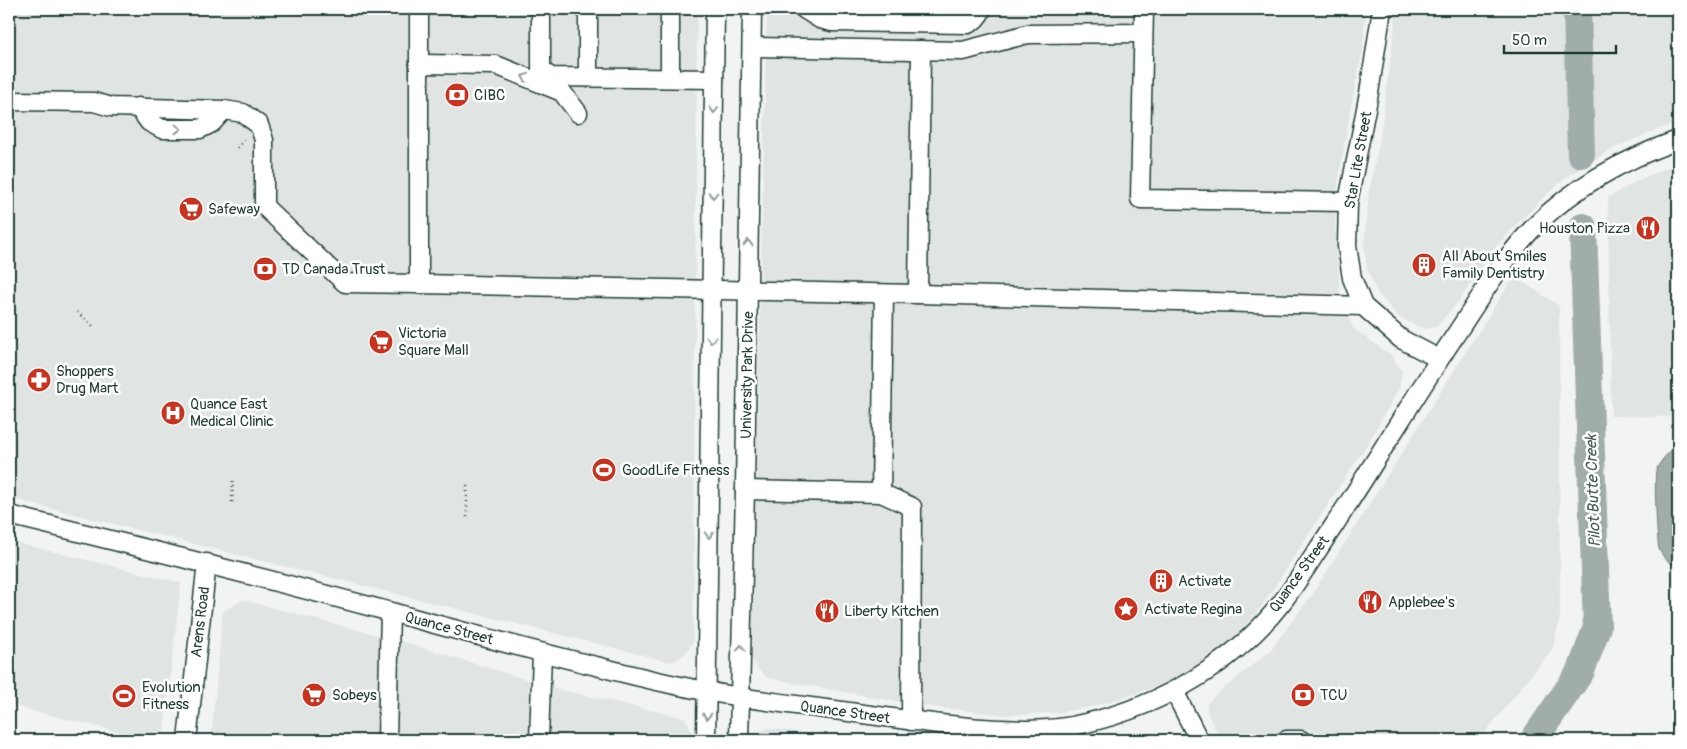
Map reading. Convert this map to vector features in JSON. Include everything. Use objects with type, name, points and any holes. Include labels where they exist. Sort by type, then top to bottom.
[{"type":"street","points":[[419,9],[419,284]]},
{"type":"street","points":[[541,9],[541,70],[551,77],[714,79]]},
{"type":"street","points":[[588,9],[588,77]]},
{"type":"street","points":[[670,9],[670,77]]},
{"type":"street","points":[[706,740],[715,9]]},
{"type":"street","name":"University Park Drive","points":[[739,740],[745,490],[752,9]]},
{"type":"street","points":[[804,9],[820,19],[832,22],[968,24],[979,15],[982,9]]},
{"type":"street","points":[[1144,9],[1140,199],[1348,202]]},
{"type":"street","name":"Star Lite Street","points":[[1382,9],[1370,93],[1348,202],[1347,246],[1352,278],[1363,306],[1401,339],[1439,359]]},
{"type":"street","points":[[752,47],[963,51],[1028,34],[1144,33]]},
{"type":"street","points":[[918,294],[921,50]]},
{"type":"street","points":[[419,64],[496,65],[562,92],[578,113]]},
{"type":"street","points":[[9,101],[94,102],[111,107],[224,110],[243,113],[259,125],[264,140],[264,205],[345,283],[918,294],[1363,306]]},
{"type":"street","name":"Quance Street","points":[[9,515],[207,563],[542,653],[707,692],[910,721],[1010,731],[1051,729],[1086,724],[1126,712],[1174,691],[1211,669],[1238,648],[1282,602],[1439,359],[1516,247],[1537,224],[1584,185],[1647,152],[1678,140]]},
{"type":"street","points":[[881,493],[884,294]]},
{"type":"street","points":[[745,490],[881,493],[912,507],[910,721]]},
{"type":"street","name":"Arens Road","points":[[187,740],[207,563]]},
{"type":"street","points":[[387,740],[390,612]]},
{"type":"street","points":[[539,740],[542,653]]},
{"type":"street","points":[[1174,691],[1200,740]]},
{"type":"street","points":[[1286,740],[1301,740]]},
{"type":"path","points":[[77,312],[94,327]]},
{"type":"path","points":[[232,481],[232,502]]},
{"type":"path","points":[[467,517],[468,485]]},
{"type":"shaded area","points":[[9,9],[697,9],[693,642],[684,655],[671,662],[9,498]]},
{"type":"shaded area","points":[[767,9],[1366,9],[1362,53],[1339,175],[1335,224],[1340,295],[1353,328],[1392,356],[1402,372],[1399,388],[1371,438],[1271,592],[1249,623],[1206,660],[1172,680],[1141,692],[1091,707],[1055,713],[1006,715],[916,705],[768,678],[759,670],[752,658]]},
{"type":"shaded area","points":[[1397,9],[1678,9],[1678,124],[1661,128],[1612,149],[1568,176],[1544,197],[1494,249],[1458,302],[1437,326],[1425,329],[1398,317],[1377,292],[1367,268],[1364,244],[1369,192],[1380,139]]},
{"type":"shaded area","points":[[1678,163],[1678,417],[1611,416],[1608,198],[1643,178]]},
{"type":"shaded area","points":[[1514,276],[1559,306],[1560,618],[1553,648],[1479,740],[1220,740],[1207,712],[1207,704],[1269,652],[1312,595]]},
{"type":"shaded area","points":[[1678,445],[1678,567],[1667,560],[1659,549],[1655,485],[1656,471],[1659,464]]},
{"type":"shaded area","points":[[9,541],[181,583],[163,736],[120,732],[9,705]]},
{"type":"shaded area","points":[[242,600],[404,642],[557,689],[685,718],[694,735],[694,740],[211,740],[223,612]]},
{"type":"shaded area","points":[[768,728],[848,740],[748,740]]},
{"type":"waterway","name":"Pilot Butte Creek","points":[[1577,9],[1581,154]]},
{"type":"waterway","name":"Pilot Butte Creek","points":[[1535,738],[1581,671],[1597,627],[1583,227]]},
{"type":"place","name":"CIBC","points":[[457,95]]},
{"type":"place","name":"Safeway","points":[[191,209]]},
{"type":"place","name":"Houston Pizza","points":[[1648,228]]},
{"type":"place","name":"All About Smiles Family Dentistry","points":[[1424,265]]},
{"type":"place","name":"TD Canada Trust","points":[[265,269]]},
{"type":"place","name":"Victoria Square Mall","points":[[381,342]]},
{"type":"place","name":"Shoppers Drug Mart","points":[[39,380]]},
{"type":"place","name":"Quance East Medical Clinic","points":[[173,413]]},
{"type":"place","name":"GoodLife Fitness","points":[[604,470]]},
{"type":"place","name":"Activate","points":[[1161,581]]},
{"type":"place","name":"Applebee's","points":[[1370,602]]},
{"type":"place","name":"Activate Regina","points":[[1126,609]]},
{"type":"place","name":"Liberty Kitchen","points":[[827,611]]},
{"type":"place","name":"Sobeys","points":[[314,695]]},
{"type":"place","name":"TCU","points":[[1303,695]]},
{"type":"place","name":"Evolution Fitness","points":[[124,696]]}]
